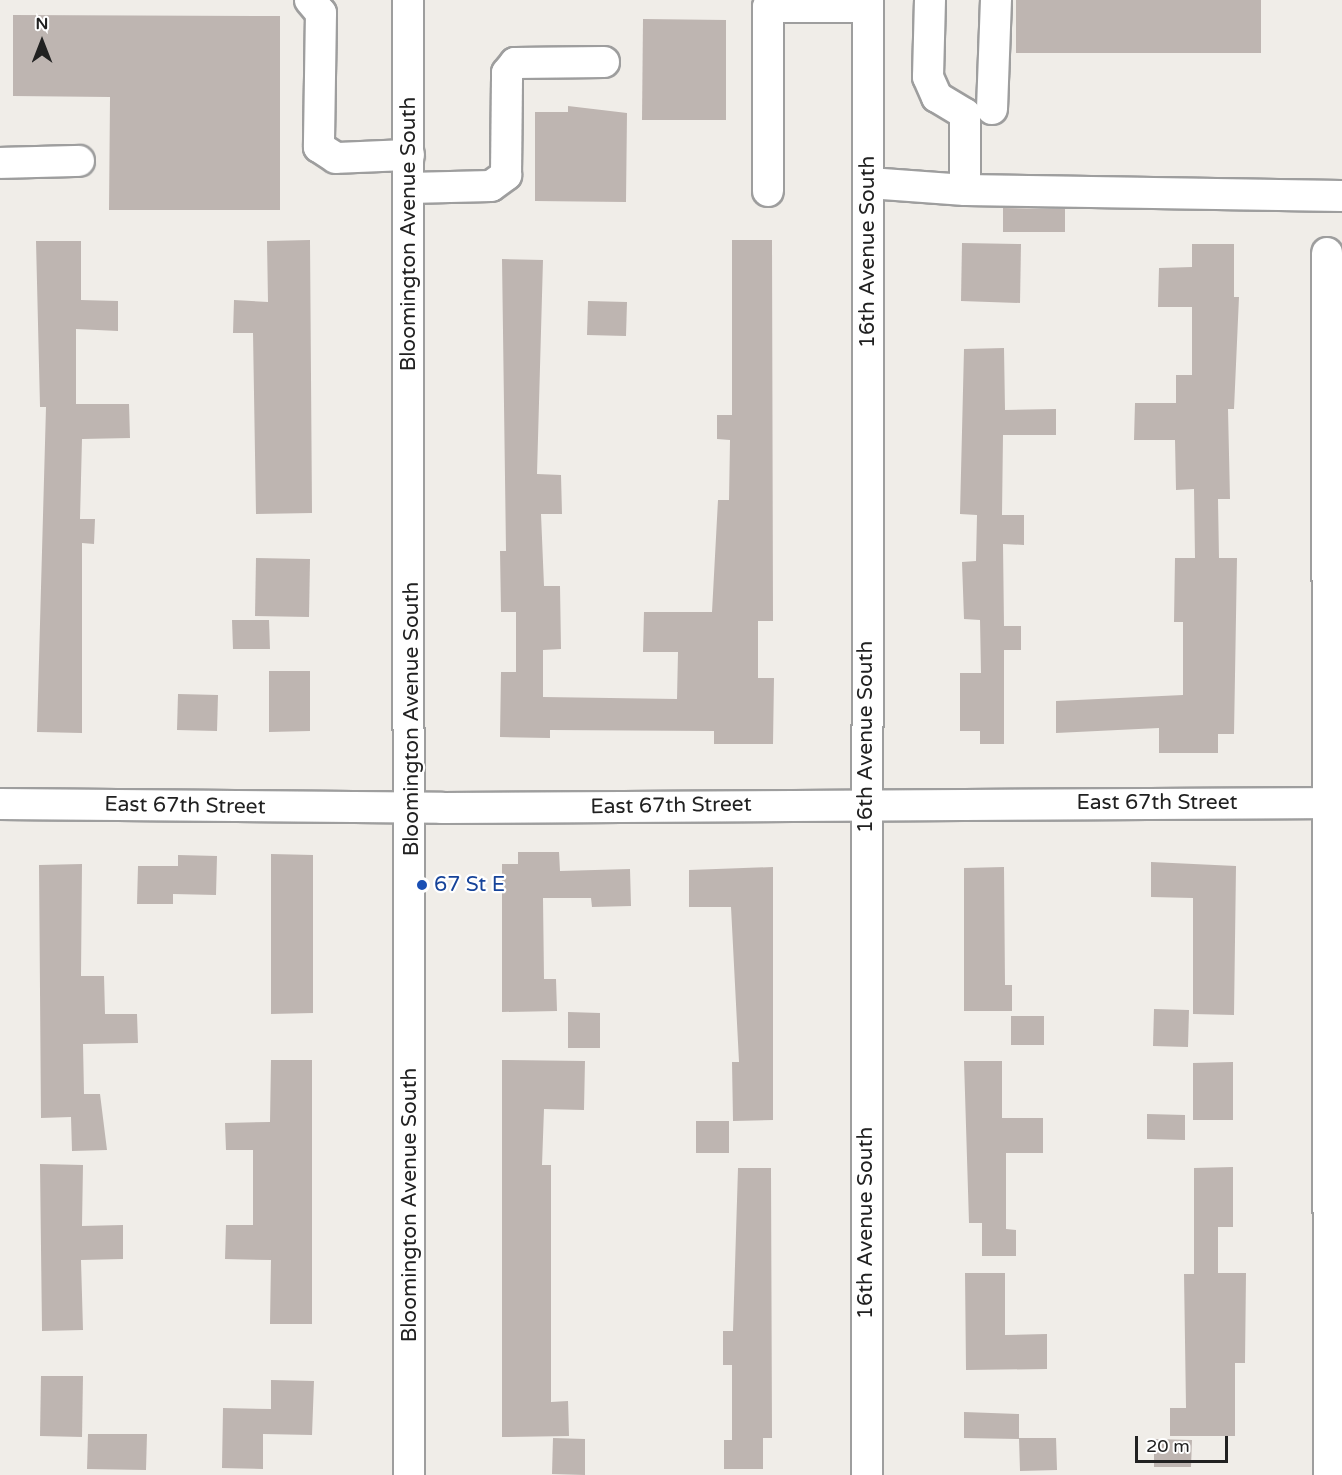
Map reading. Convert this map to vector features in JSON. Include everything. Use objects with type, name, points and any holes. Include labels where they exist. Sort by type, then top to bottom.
[{"type":"street","points":[[310,0],[321,13],[319,147],[336,158],[409,155]]},
{"type":"street","name":"Bloomington Avenue South","points":[[408,0],[412,808],[409,1475]]},
{"type":"street","points":[[930,0],[928,77],[937,97],[965,114],[965,190]]},
{"type":"street","points":[[992,109],[996,0]]},
{"type":"street","points":[[768,191],[768,7],[868,4]]},
{"type":"street","name":"16th Avenue South","points":[[867,1475],[868,4]]},
{"type":"street","points":[[409,188],[491,186],[506,175],[507,73],[515,63],[604,62]]},
{"type":"street","points":[[0,163],[79,161]]},
{"type":"street","points":[[869,183],[965,190],[1342,196]]},
{"type":"street","points":[[1327,253],[1335,803],[1329,1475]]},
{"type":"street","name":"East 67th Street","points":[[0,804],[412,808],[1335,803]]},
{"type":"building","points":[[1016,0],[1261,0],[1261,53],[1016,53]]},
{"type":"building","points":[[13,15],[280,16],[280,210],[109,210],[110,97],[13,96]]},
{"type":"building","points":[[643,19],[726,20],[726,120],[642,120]]},
{"type":"building","points":[[568,106],[627,113],[626,202],[535,201],[535,112],[568,112]]},
{"type":"building","points":[[1003,208],[1065,209],[1065,232],[1003,232]]},
{"type":"building","points":[[310,240],[312,513],[256,514],[253,333],[233,333],[234,300],[268,302],[267,241]]},
{"type":"building","points":[[732,240],[772,240],[773,621],[758,621],[758,678],[774,678],[773,744],[714,744],[714,731],[550,730],[550,738],[500,737],[501,672],[516,672],[516,612],[501,612],[500,551],[506,551],[502,259],[543,260],[537,474],[561,475],[562,514],[541,514],[544,586],[560,586],[561,649],[543,650],[543,697],[677,699],[678,652],[643,652],[644,612],[712,612],[718,500],[729,500],[730,440],[717,439],[717,415],[732,415]]},
{"type":"building","points":[[36,241],[81,241],[81,300],[118,301],[118,331],[76,329],[76,404],[129,404],[130,438],[82,439],[80,519],[95,519],[94,544],[82,543],[82,733],[37,732],[46,407],[40,407]]},
{"type":"building","points":[[962,243],[1021,244],[1020,303],[961,301]]},
{"type":"building","points":[[1192,244],[1234,244],[1234,297],[1239,297],[1234,409],[1228,409],[1230,499],[1218,499],[1219,558],[1237,558],[1234,734],[1218,734],[1218,753],[1159,753],[1159,728],[1056,733],[1056,701],[1183,695],[1183,622],[1174,622],[1175,558],[1195,558],[1194,489],[1176,490],[1175,440],[1134,440],[1135,403],[1176,403],[1176,375],[1192,375],[1192,307],[1158,307],[1159,268],[1192,267]]},
{"type":"building","points":[[588,301],[627,302],[626,336],[587,335]]},
{"type":"building","points":[[1004,348],[1005,410],[1056,409],[1056,435],[1003,435],[1002,515],[1024,515],[1024,545],[1003,544],[1004,626],[1021,626],[1021,650],[1004,650],[1004,744],[980,744],[980,731],[960,731],[960,673],[981,673],[980,620],[964,619],[962,562],[976,561],[977,515],[960,514],[964,349]]},
{"type":"building","points":[[256,558],[310,559],[309,617],[255,616]]},
{"type":"building","points":[[232,620],[269,620],[270,649],[233,649]]},
{"type":"building","points":[[269,671],[310,671],[310,731],[269,732]]},
{"type":"building","points":[[178,694],[218,695],[217,731],[177,730]]},
{"type":"building","points":[[518,852],[559,852],[560,871],[630,869],[631,906],[592,907],[591,898],[543,898],[544,979],[556,979],[557,1011],[502,1012],[502,864],[518,864]]},
{"type":"building","points":[[271,854],[313,855],[313,1013],[271,1014]]},
{"type":"building","points":[[178,855],[217,856],[216,895],[173,894],[173,904],[137,904],[138,866],[178,866]]},
{"type":"building","points":[[1151,862],[1236,866],[1234,1015],[1193,1014],[1193,898],[1151,897]]},
{"type":"building","points":[[82,864],[81,976],[104,976],[105,1014],[137,1014],[138,1043],[83,1044],[84,1094],[100,1094],[107,1150],[72,1151],[71,1117],[41,1118],[39,865]]},
{"type":"building","points":[[773,867],[773,1120],[733,1121],[732,1062],[739,1062],[731,907],[689,907],[689,870]]},
{"type":"building","points":[[1004,867],[1005,985],[1012,985],[1012,1011],[964,1011],[964,868]]},
{"type":"building","points":[[1154,1009],[1189,1010],[1188,1047],[1153,1046]]},
{"type":"building","points":[[568,1012],[600,1013],[600,1048],[568,1048]]},
{"type":"building","points":[[1011,1016],[1044,1016],[1044,1045],[1011,1045]]},
{"type":"building","points":[[271,1060],[312,1060],[312,1324],[270,1324],[271,1260],[225,1259],[226,1225],[253,1225],[253,1150],[226,1150],[225,1123],[270,1122]]},
{"type":"building","points":[[502,1060],[585,1061],[584,1110],[544,1109],[542,1165],[551,1165],[551,1402],[568,1401],[569,1436],[502,1437]]},
{"type":"building","points":[[964,1061],[1002,1061],[1002,1118],[1043,1118],[1043,1153],[1006,1153],[1006,1229],[1016,1230],[1016,1256],[982,1256],[982,1223],[969,1223]]},
{"type":"building","points":[[1233,1062],[1233,1120],[1193,1120],[1193,1063]]},
{"type":"building","points":[[1147,1114],[1185,1115],[1185,1140],[1147,1139]]},
{"type":"building","points":[[696,1121],[729,1121],[729,1153],[696,1153]]},
{"type":"building","points":[[40,1164],[83,1165],[82,1226],[123,1225],[123,1259],[81,1260],[83,1330],[42,1331]]},
{"type":"building","points":[[1233,1167],[1233,1227],[1218,1227],[1218,1273],[1246,1273],[1245,1363],[1235,1363],[1235,1436],[1170,1436],[1170,1408],[1186,1408],[1184,1274],[1194,1274],[1194,1168]]},
{"type":"building","points":[[738,1168],[771,1168],[772,1438],[763,1438],[763,1469],[724,1469],[724,1440],[732,1440],[732,1365],[723,1365],[723,1331],[733,1331]]},
{"type":"building","points":[[965,1273],[1005,1273],[1005,1335],[1047,1334],[1047,1369],[966,1370]]},
{"type":"building","points":[[41,1376],[83,1376],[82,1437],[40,1436]]},
{"type":"building","points":[[271,1380],[314,1381],[312,1435],[263,1434],[263,1469],[222,1468],[223,1408],[271,1409]]},
{"type":"building","points":[[964,1412],[1019,1414],[1019,1439],[964,1438]]},
{"type":"building","points":[[88,1434],[147,1434],[146,1470],[87,1469]]},
{"type":"building","points":[[553,1438],[585,1439],[585,1475],[552,1474]]},
{"type":"building","points":[[1019,1438],[1056,1438],[1057,1470],[1020,1471]]},
{"type":"building","points":[[1154,1439],[1192,1440],[1191,1467],[1154,1467]]},
{"type":"place","name":"67 St E","points":[[422,885]]}]
